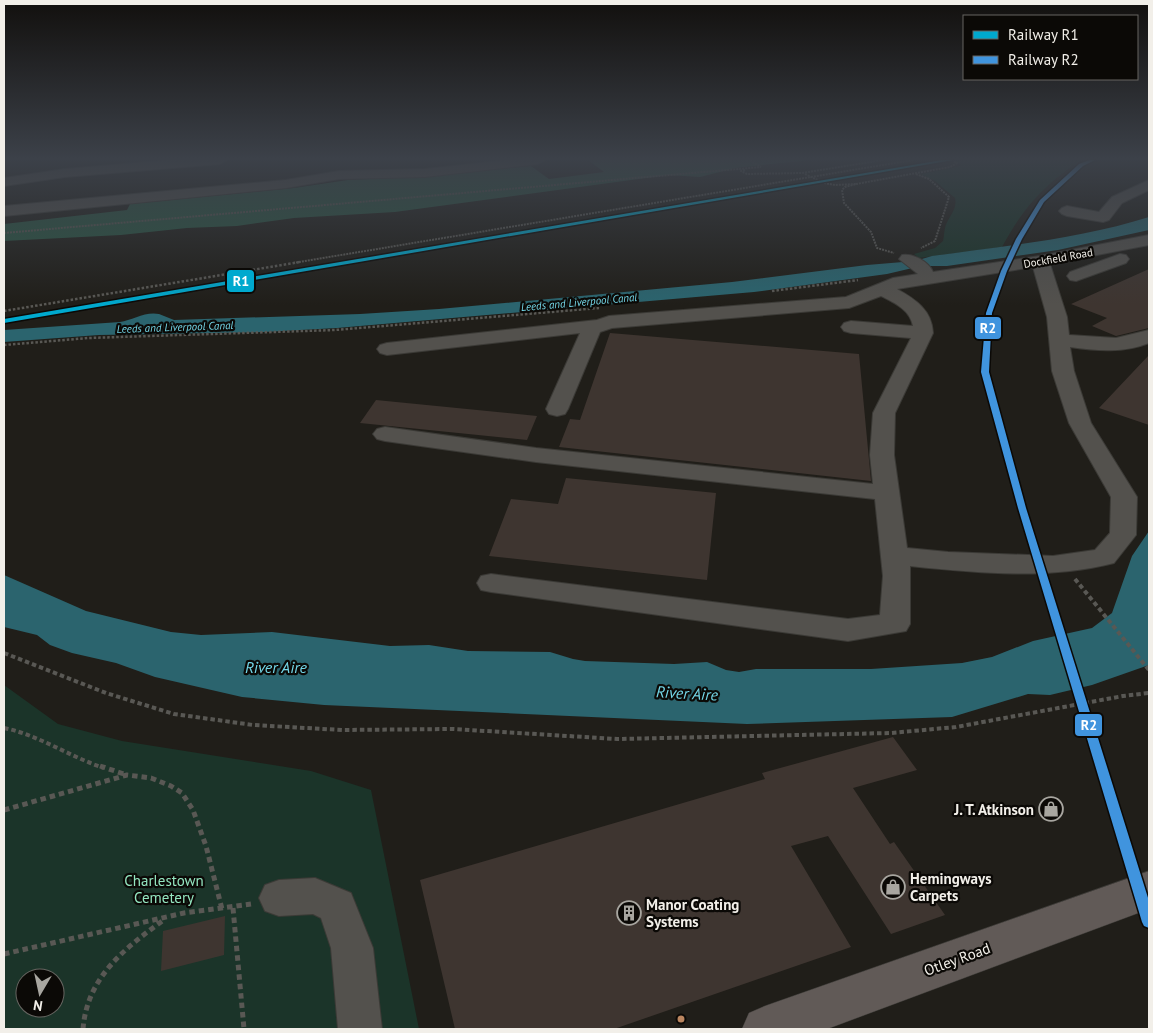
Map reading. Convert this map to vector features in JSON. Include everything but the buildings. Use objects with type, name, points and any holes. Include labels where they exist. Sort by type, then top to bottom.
[{"type":"main road","name":"Otley Road","points":[[765,1029],[1149,890]]},
{"type":"street","points":[[4,211],[33,208]]},
{"type":"street","points":[[1067,211],[1103,217],[1111,208]]},
{"type":"street","points":[[1076,276],[1148,246]]},
{"type":"street","name":"Dockfield Road","points":[[387,349],[602,316],[609,322],[848,302],[872,284],[899,282],[1101,250],[1148,246]]},
{"type":"street","points":[[1101,250],[1121,258]]},
{"type":"street","points":[[904,256],[926,271]]},
{"type":"street","points":[[894,555],[948,561],[1053,565],[1104,557],[1124,535],[1124,497],[1080,423],[1063,371],[1060,340],[1048,284],[1040,261]]},
{"type":"street","points":[[491,583],[848,630],[895,624],[897,576],[885,493],[882,455],[884,413],[915,337],[924,325],[918,313],[905,302],[872,284]]},
{"type":"street","points":[[557,409],[592,328],[602,316]]},
{"type":"street","points":[[896,316],[905,323],[915,337],[852,328],[896,316]]},
{"type":"street","points":[[1060,340],[1110,346],[1142,340],[1149,336]]},
{"type":"street","points":[[385,434],[536,456],[885,493]]},
{"type":"street","points":[[279,898],[315,896],[337,906],[352,948],[360,1029]]},
{"type":"path","points":[[4,233],[288,208]]},
{"type":"path","points":[[4,311],[623,208]]},
{"type":"path","points":[[849,208],[871,232],[876,248],[904,256],[931,244],[935,240],[941,220],[946,216],[947,208]]},
{"type":"path","points":[[768,292],[872,284]]},
{"type":"path","points":[[4,345],[88,338],[335,330],[602,316]]},
{"type":"path","points":[[1062,564],[1149,670]]},
{"type":"path","points":[[4,654],[106,693],[174,714],[253,725],[342,730],[453,729],[617,739],[891,733],[956,727],[1123,696],[1149,694]]},
{"type":"path","points":[[4,728],[18,731],[80,760],[126,775],[151,778],[171,786],[182,793],[193,810],[206,846],[222,909]]},
{"type":"path","points":[[4,810],[126,775]]},
{"type":"path","points":[[4,954],[168,916],[232,908],[279,898]]},
{"type":"path","points":[[232,908],[244,1029]]},
{"type":"path","points":[[83,1029],[82,1015],[91,993],[119,955],[168,916]]},
{"type":"green space","points":[[128,208],[423,208],[395,212],[294,218],[237,226],[187,228],[121,235],[4,241],[4,224],[127,210]]},
{"type":"green space","points":[[954,208],[1028,208],[1018,220],[1002,247],[919,258],[914,254],[935,248],[943,241],[946,224]]},
{"type":"green space","name":"Charlestown Cemetery","points":[[4,685],[58,724],[122,741],[311,771],[371,790],[419,1029],[4,1029]]},
{"type":"water","name":"Leeds and Liverpool Canal","points":[[1149,217],[1149,230],[1058,250],[947,266],[921,266],[887,274],[754,292],[337,328],[264,332],[99,335],[4,342],[4,330],[120,322],[154,313],[174,320],[360,314],[439,309],[732,282],[915,261],[932,256],[1096,231]]},
{"type":"water","name":"River Aire","points":[[1149,531],[1149,665],[1092,685],[1050,695],[1028,694],[952,717],[747,724],[324,705],[242,697],[155,677],[116,663],[72,653],[50,645],[37,635],[4,627],[4,575],[86,611],[171,632],[201,635],[272,632],[390,646],[429,645],[468,651],[550,652],[585,661],[674,664],[707,662],[726,670],[739,672],[756,669],[871,669],[962,663],[992,657],[1033,641],[1092,628],[1112,613],[1132,556]]},
{"type":"railway","points":[[1008,263],[1023,233],[1039,208]]},
{"type":"railway","points":[[991,393],[986,360],[988,326],[991,309],[1008,262]]},
{"type":"railway","points":[[990,392],[1037,558]]},
{"type":"railway","points":[[1037,557],[1102,768]]},
{"type":"railway","points":[[1101,766],[1149,922]]},
{"type":"rail line","name":"R1","points":[[4,321],[667,208]]},
{"type":"rail line","name":"R2","points":[[1038,208],[1019,239],[1004,271],[989,313],[985,372],[1022,508],[1149,922]]},
{"type":"place","name":"J. T. Atkinson","points":[[1051,809]]},
{"type":"place","name":"Hemingways Carpets","points":[[893,887]]},
{"type":"place","name":"Manor Coating Systems","points":[[629,913]]}]
